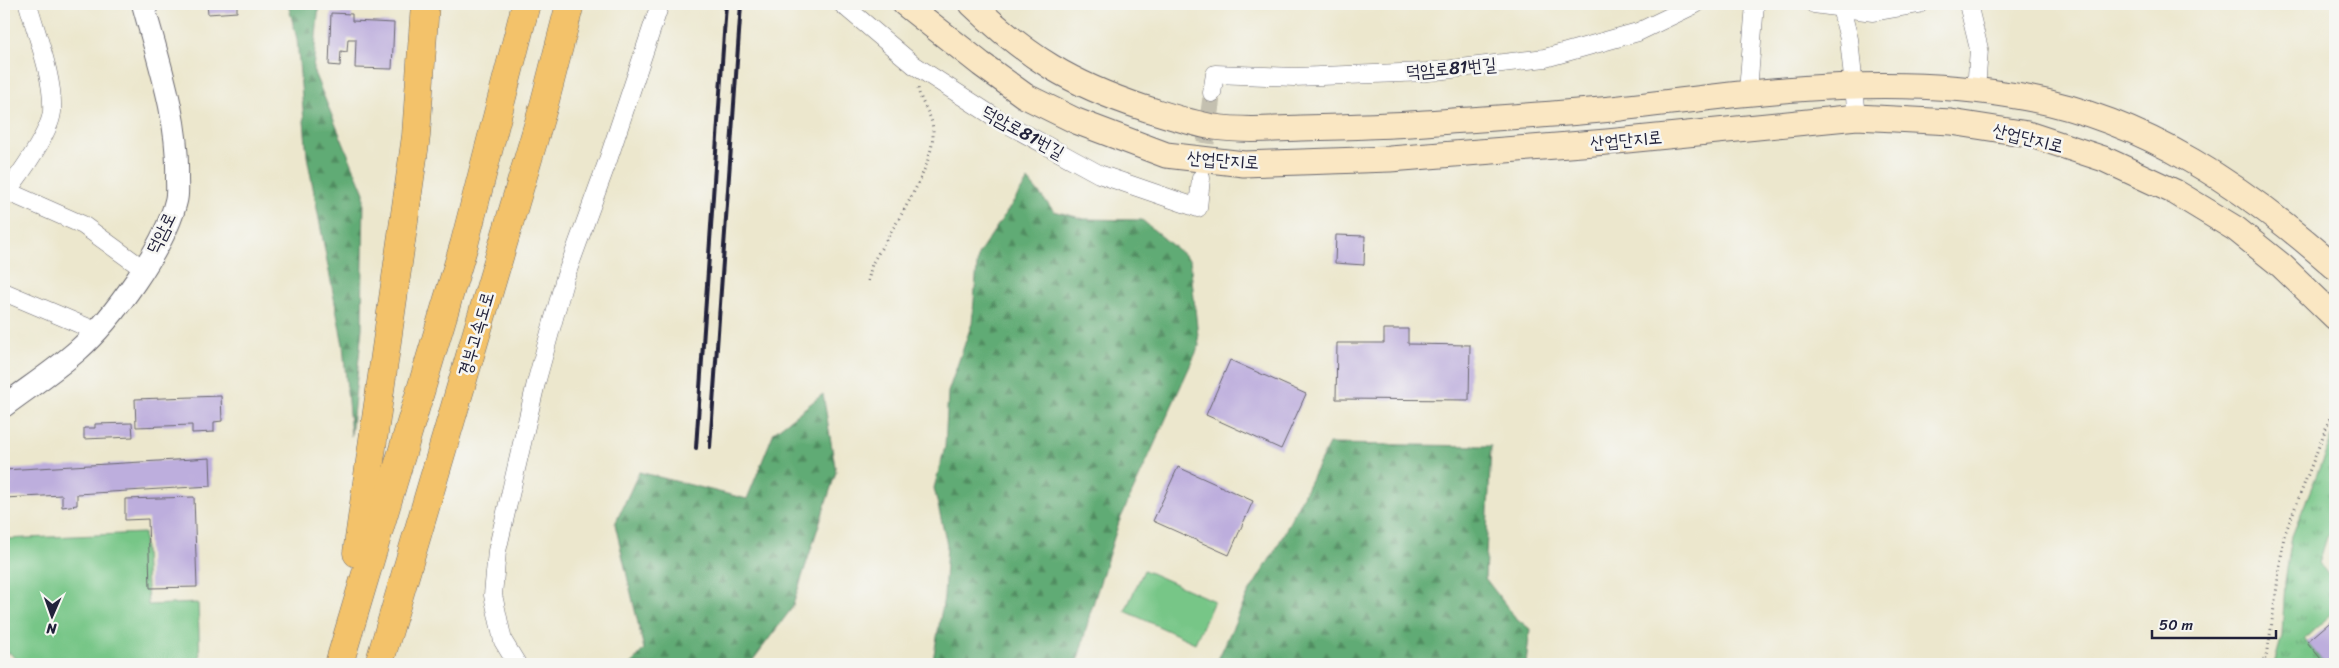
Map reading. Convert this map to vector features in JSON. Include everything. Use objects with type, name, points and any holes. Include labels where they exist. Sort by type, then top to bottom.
[{"type":"highway","points":[[341,656],[416,136],[425,4]]},
{"type":"highway","name":"경부고속도로","points":[[341,656],[464,245],[526,4]]},
{"type":"highway","name":"경부고속도로","points":[[379,664],[544,105],[570,4]]},
{"type":"main road","name":"산업단지로","points":[[905,4],[981,64],[1026,96],[1076,121],[1166,155],[1244,164],[1390,159],[1607,142],[1857,117],[1951,122],[2028,134],[2104,160],[2175,192],[2236,229],[2282,266],[2335,317]]},
{"type":"main road","name":"산업단지로","points":[[972,4],[1014,43],[1053,70],[1092,90],[1177,119],[1245,130],[1386,126],[1617,108],[1748,91],[1855,85],[1976,90],[2029,98],[2084,112],[2144,135],[2185,156],[2283,222],[2335,267]]},
{"type":"street","points":[[28,4],[51,90],[52,113],[24,170],[5,190],[83,225],[142,268]]},
{"type":"street","name":"덕암로","points":[[4,406],[76,352],[123,299],[166,226],[177,200],[178,162],[169,98],[143,4]]},
{"type":"street","points":[[517,664],[503,641],[493,595],[497,551],[536,382],[565,278],[608,160],[660,4]]},
{"type":"street","name":"덕암로81번길","points":[[842,4],[914,65],[996,118],[1099,174],[1198,208],[1201,178]]},
{"type":"street","name":"덕암로81번길","points":[[1212,93],[1215,74],[1294,77],[1427,72],[1545,58],[1638,32],[1696,4]]},
{"type":"street","points":[[1748,91],[1755,4]]},
{"type":"street","points":[[1814,4],[1840,5],[1873,12],[1919,4]]},
{"type":"street","points":[[1968,4],[1979,49],[1976,90]]},
{"type":"street","points":[[1840,5],[1849,39],[1857,117]]},
{"type":"street","points":[[4,292],[96,331]]},
{"type":"path","points":[[868,280],[872,264],[926,169],[934,144],[932,123],[919,97],[914,65]]},
{"type":"path","points":[[2263,664],[2268,650],[2284,536],[2335,405]]},
{"type":"green space","points":[[288,4],[319,4],[313,70],[364,193],[362,328],[351,436],[343,345],[307,156],[297,39]]},
{"type":"green space","points":[[1028,180],[1054,211],[1084,219],[1142,220],[1190,260],[1199,346],[1119,522],[1090,614],[1077,664],[930,664],[933,660],[944,597],[947,545],[934,488],[945,447],[948,392],[972,323],[978,255]]},
{"type":"green space","points":[[823,394],[836,472],[792,608],[750,664],[631,664],[644,649],[615,524],[639,472],[747,499],[774,432]]},
{"type":"green space","points":[[2335,429],[2335,530],[2327,537],[2319,563],[2335,583],[2335,611],[2304,639],[2325,664],[2274,664],[2282,636],[2285,582],[2292,536]]},
{"type":"green space","points":[[1329,444],[1491,446],[1485,578],[1515,617],[1530,629],[1526,664],[1216,664],[1248,594],[1276,549]]},
{"type":"green space","points":[[144,533],[148,605],[198,603],[200,664],[20,664],[10,653],[4,653],[4,539]]},
{"type":"green space","points":[[1144,570],[1214,601],[1195,643],[1125,611]]},
{"type":"building","points":[[207,4],[237,4],[237,12],[208,14]]},
{"type":"building","points":[[331,13],[352,14],[352,21],[394,23],[392,69],[355,68],[356,39],[348,39],[347,52],[341,51],[340,66],[329,65]]},
{"type":"building","points":[[1336,235],[1365,236],[1364,265],[1335,263]]},
{"type":"building","points":[[1384,329],[1408,329],[1408,344],[1470,345],[1469,400],[1336,399],[1337,343],[1384,343]]},
{"type":"building","points":[[1230,360],[1306,394],[1281,449],[1206,415]]},
{"type":"building","points":[[221,396],[222,421],[214,422],[214,432],[192,433],[192,425],[136,427],[135,399]]},
{"type":"building","points":[[132,423],[133,437],[84,439],[84,428],[95,428],[95,424]]},
{"type":"building","points":[[210,458],[211,486],[77,494],[77,505],[62,507],[62,495],[4,498],[4,470]]},
{"type":"building","points":[[1178,467],[1253,501],[1229,555],[1153,521]]},
{"type":"building","points":[[194,497],[197,587],[150,588],[148,519],[125,520],[125,499]]},
{"type":"building","points":[[2335,618],[2335,664],[2325,664],[2307,642]]},
{"type":"tunnel","points":[[1202,170],[1212,93]]},
{"type":"railway","points":[[696,448],[726,4]]},
{"type":"railway","points":[[710,447],[741,4]]}]
